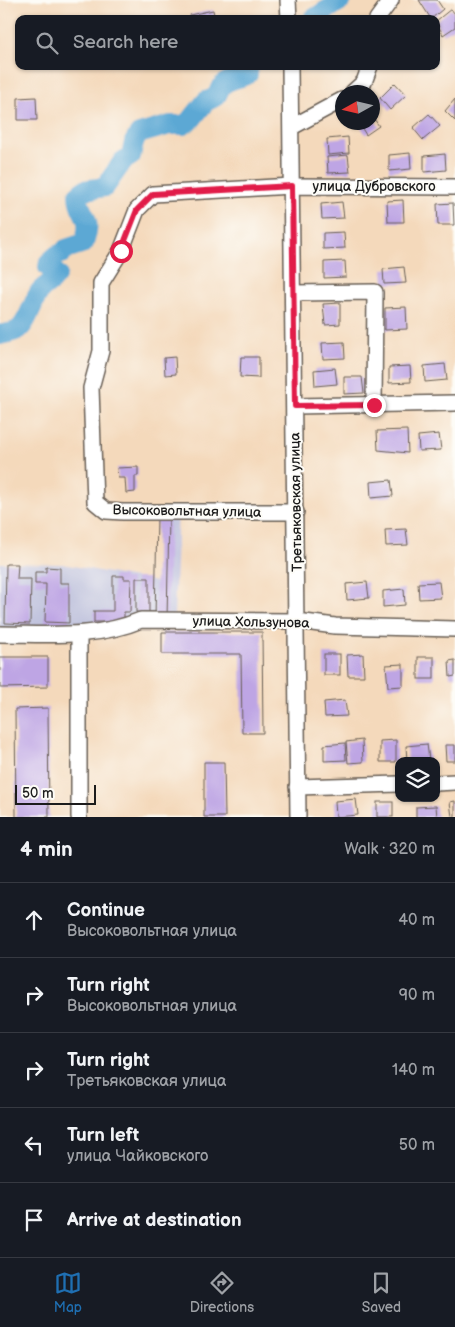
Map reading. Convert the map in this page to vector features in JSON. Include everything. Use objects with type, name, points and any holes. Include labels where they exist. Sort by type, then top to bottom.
[{"type":"street","points":[[288,0],[289,15]]},
{"type":"street","points":[[380,15],[391,0]]},
{"type":"street","points":[[361,85],[364,82],[368,70]]},
{"type":"street","name":"Третьяковская улица","points":[[290,71],[298,817]]},
{"type":"street","points":[[292,127],[335,104]]},
{"type":"street","name":"улица Дубровского","points":[[292,186],[455,187]]},
{"type":"street","name":"Высоковольтная улица","points":[[292,186],[153,194],[137,210],[121,251],[101,283],[101,351],[91,388],[95,502],[106,511],[296,512]]},
{"type":"street","points":[[293,293],[375,292],[374,405]]},
{"type":"street","points":[[295,406],[455,403]]},
{"type":"street","name":"улица Хользунова","points":[[0,634],[79,635],[125,627],[141,620],[297,621],[336,626],[455,628]]},
{"type":"street","points":[[79,635],[79,817]]},
{"type":"street","points":[[440,783],[455,782]]},
{"type":"street","points":[[298,787],[395,784]]},
{"type":"shaded area","points":[[178,511],[174,617],[79,630],[0,629],[0,563],[63,564],[156,582],[157,517]]},
{"type":"building","points":[[419,0],[437,0],[443,9],[436,15],[428,15]]},
{"type":"building","points":[[451,9],[455,14],[455,27],[443,35],[440,29],[440,18]]},
{"type":"building","points":[[213,10],[214,15],[190,15]]},
{"type":"building","points":[[395,83],[406,95],[390,110],[380,98]]},
{"type":"building","points":[[36,97],[37,120],[18,120],[18,98]]},
{"type":"building","points":[[455,99],[455,121],[445,111]]},
{"type":"building","points":[[429,114],[440,126],[423,140],[413,128]]},
{"type":"building","points":[[363,130],[373,130],[366,135]]},
{"type":"building","points":[[348,137],[349,153],[328,155],[327,139]]},
{"type":"building","points":[[410,153],[411,169],[389,171],[389,155]]},
{"type":"building","points":[[445,154],[446,170],[424,172],[424,156]]},
{"type":"building","points":[[348,155],[350,172],[328,173],[327,157]]},
{"type":"building","points":[[403,200],[404,222],[388,222],[387,201]]},
{"type":"building","points":[[342,202],[344,218],[322,219],[321,204]]},
{"type":"building","points":[[453,203],[454,225],[438,225],[437,204]]},
{"type":"building","points":[[344,232],[345,248],[323,249],[323,233]]},
{"type":"building","points":[[345,261],[346,277],[324,278],[324,262]]},
{"type":"building","points":[[404,267],[406,283],[384,284],[383,269]]},
{"type":"building","points":[[340,303],[340,324],[325,325],[323,304]]},
{"type":"building","points":[[406,307],[407,329],[385,330],[385,308]]},
{"type":"building","points":[[344,342],[345,358],[323,359],[322,343]]},
{"type":"building","points":[[175,357],[176,374],[165,375],[164,358]]},
{"type":"building","points":[[241,357],[259,357],[259,378],[240,377]]},
{"type":"building","points":[[445,364],[447,380],[425,382],[424,366]]},
{"type":"building","points":[[410,366],[411,382],[389,383],[389,367]]},
{"type":"building","points":[[335,368],[337,384],[315,386],[314,370]]},
{"type":"building","points":[[344,377],[362,377],[364,393],[344,394]]},
{"type":"building","points":[[407,430],[408,453],[378,450],[377,431]]},
{"type":"building","points":[[439,434],[441,450],[419,451],[418,436]]},
{"type":"building","points":[[138,467],[138,476],[135,476],[135,492],[126,493],[125,478],[118,478],[117,468]]},
{"type":"building","points":[[391,480],[393,496],[371,498],[370,482]]},
{"type":"building","points":[[157,517],[169,517],[167,619],[155,618]]},
{"type":"building","points":[[406,529],[408,545],[386,546],[385,530]]},
{"type":"building","points":[[6,564],[18,564],[17,579],[31,579],[30,624],[5,623]]},
{"type":"building","points":[[46,567],[60,568],[60,583],[69,583],[69,623],[45,622],[46,584],[35,584],[35,572],[46,572]]},
{"type":"building","points":[[113,576],[124,576],[124,579],[131,579],[130,612],[124,612],[124,622],[94,622],[94,611],[113,611]]},
{"type":"building","points":[[136,578],[149,578],[149,613],[136,612]]},
{"type":"building","points":[[367,582],[369,598],[347,600],[346,584]]},
{"type":"building","points":[[439,582],[441,598],[419,599],[418,583]]},
{"type":"building","points":[[404,589],[405,605],[383,607],[383,591]]},
{"type":"building","points":[[162,632],[262,632],[263,733],[242,733],[241,654],[162,654]]},
{"type":"building","points":[[324,654],[340,654],[340,675],[324,675]]},
{"type":"building","points":[[363,654],[364,676],[348,676],[347,655]]},
{"type":"building","points":[[0,657],[48,657],[48,687],[0,688]]},
{"type":"building","points":[[418,657],[434,657],[434,679],[418,679]]},
{"type":"building","points":[[455,660],[455,676],[450,677],[449,661]]},
{"type":"building","points":[[403,664],[403,686],[388,687],[386,665]]},
{"type":"building","points":[[345,700],[347,716],[325,717],[324,702]]},
{"type":"building","points":[[48,708],[49,817],[16,817],[15,709]]},
{"type":"building","points":[[362,740],[363,762],[348,763],[346,742]]},
{"type":"building","points":[[396,740],[395,762],[380,762],[380,741]]},
{"type":"building","points":[[345,743],[346,760],[324,761],[324,745]]},
{"type":"building","points":[[427,744],[429,757],[407,757],[406,746]]},
{"type":"building","points":[[445,745],[455,745],[455,761],[446,761]]},
{"type":"building","points":[[204,762],[224,762],[225,817],[204,817]]},
{"type":"building","points":[[356,799],[358,815],[336,817],[335,801]]},
{"type":"building","points":[[455,801],[455,817],[452,817],[450,802]]},
{"type":"building","points":[[377,802],[393,802],[393,817],[377,817]]},
{"type":"building","points":[[436,806],[437,817],[416,817],[416,807]]},
{"type":"waterway","points":[[319,15],[342,0]]},
{"type":"waterway","points":[[0,335],[15,331],[22,326],[40,291],[56,277],[57,274],[48,267],[49,262],[66,249],[84,243],[87,233],[87,220],[81,208],[78,195],[84,190],[105,187],[123,161],[131,156],[134,142],[139,134],[170,125],[183,125],[191,120],[206,101],[215,97],[225,83],[248,74],[248,70]]},
{"type":"route","points":[[121,251],[137,210],[153,194],[292,186],[295,406],[374,405]]}]
